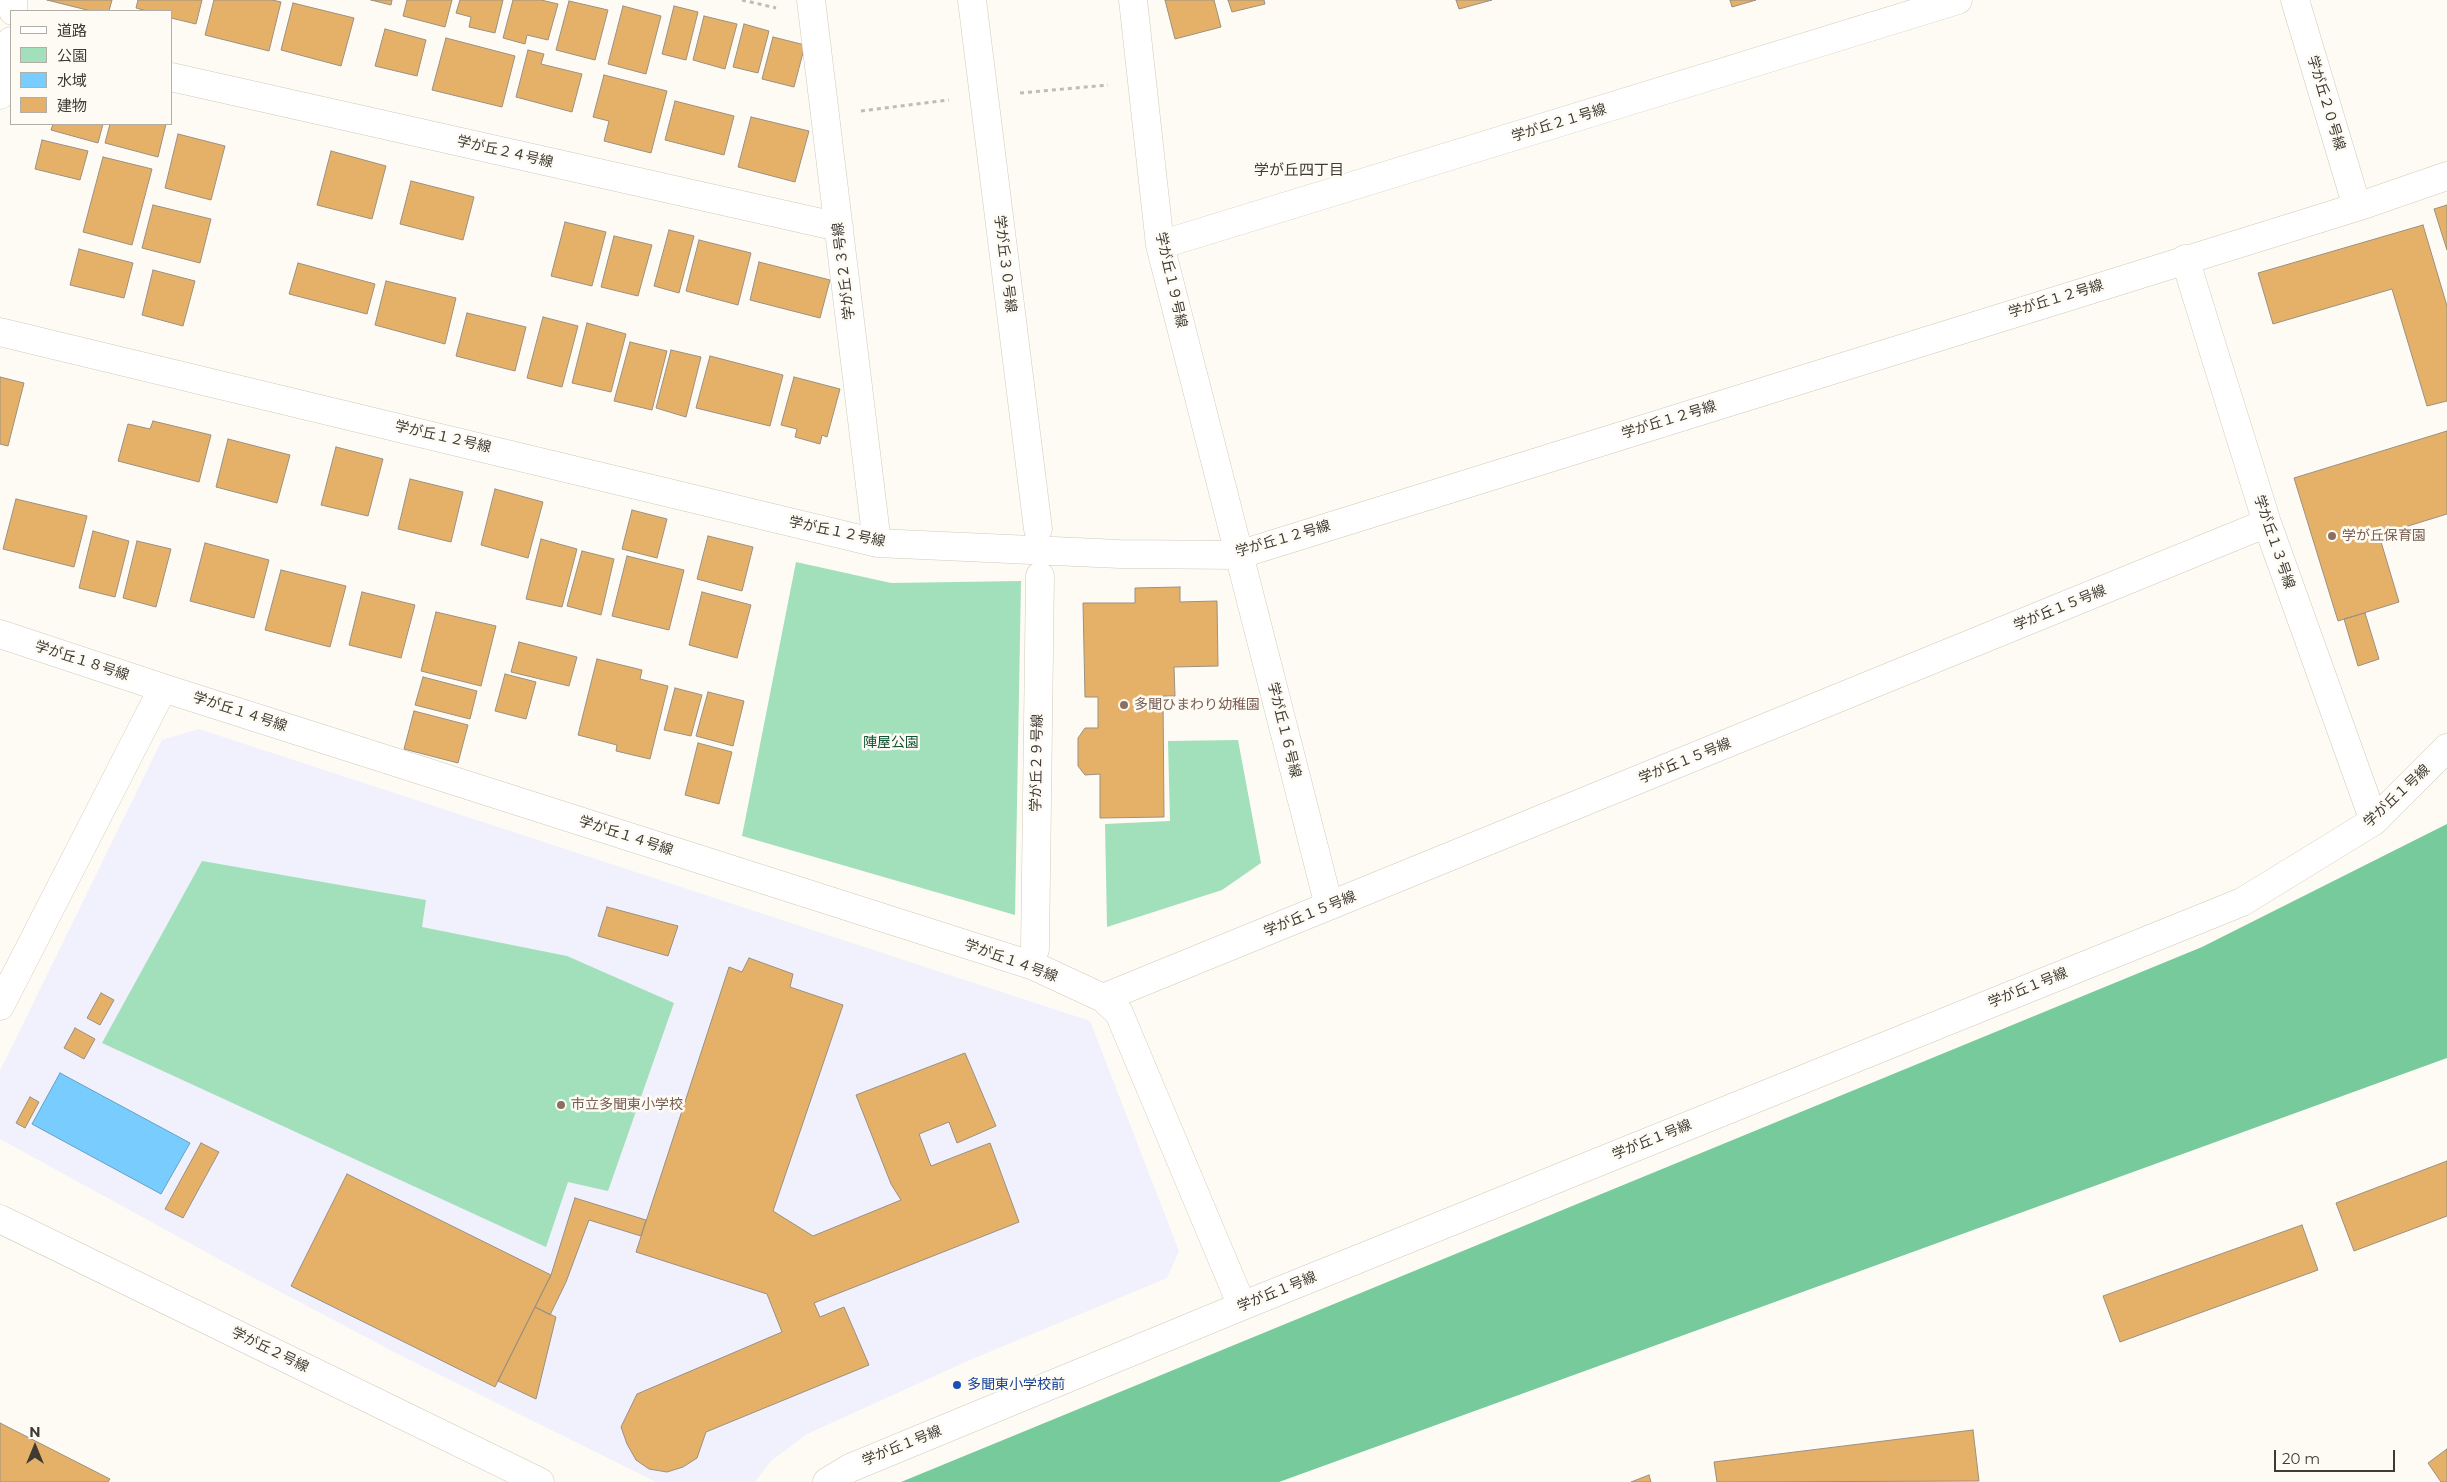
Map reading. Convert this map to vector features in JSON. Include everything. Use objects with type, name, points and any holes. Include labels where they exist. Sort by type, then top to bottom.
[{"type":"street","name":"学が丘２３号線","points":[[811,0],[876,543]]},
{"type":"street","name":"学が丘３０号線","points":[[972,0],[1038,528]]},
{"type":"street","name":"学が丘１９号線","points":[[1133,0],[1160,245],[1238,555]]},
{"type":"street","name":"学が丘２１号線","points":[[1160,245],[1958,0]]},
{"type":"street","name":"学が丘２０号線","points":[[2295,0],[2357,207]]},
{"type":"street","points":[[0,95],[10,45]]},
{"type":"street","name":"学が丘２４号線","points":[[172,77],[839,227]]},
{"type":"street","name":"学が丘１２号線","points":[[0,332],[876,543],[1040,551],[1238,555],[2357,207],[2447,176]]},
{"type":"street","name":"学が丘１３号線","points":[[2185,259],[2266,523],[2374,821]]},
{"type":"street","name":"学が丘１５号線","points":[[1103,998],[2266,523]]},
{"type":"street","name":"学が丘１６号線","points":[[1238,555],[1329,906]]},
{"type":"street","name":"学が丘２９号線","points":[[1035,949],[1040,576]]},
{"type":"street","name":"学が丘１８号線","points":[[0,634],[163,688]]},
{"type":"street","points":[[0,1006],[163,688]]},
{"type":"street","name":"学が丘１４号線","points":[[163,688],[1034,966],[1103,998],[1119,1013],[1242,1306]]},
{"type":"street","name":"学が丘１号線","points":[[827,1482],[850,1468],[1242,1306],[2242,902],[2374,821],[2447,748]]},
{"type":"street","name":"学が丘２号線","points":[[0,1219],[540,1482]]},
{"type":"shaded area","name":"市立多聞東小学校","points":[[199,729],[1090,1021],[1179,1251],[1167,1278],[972,1359],[807,1434],[771,1461],[755,1482],[656,1482],[398,1354],[237,1269],[0,1139],[0,1071],[162,740]]},
{"type":"green space","name":"陣屋公園","points":[[796,562],[891,583],[1021,581],[1015,915],[742,836]]},
{"type":"green space","points":[[1238,740],[1261,863],[1222,890],[1107,927],[1105,824],[1170,821],[1168,741]]},
{"type":"green space","points":[[2447,824],[2447,1058],[1279,1482],[901,1482],[2202,947]]},
{"type":"green space","points":[[202,861],[426,900],[422,927],[567,956],[674,1003],[608,1191],[568,1182],[546,1247],[102,1043]]},
{"type":"water","points":[[60,1073],[190,1143],[161,1194],[32,1124]]},
{"type":"building","points":[[47,0],[112,0],[109,10],[87,10]]},
{"type":"building","points":[[138,0],[202,0],[196,24],[172,18],[172,10],[143,10],[136,8]]},
{"type":"building","points":[[214,0],[272,0],[281,2],[269,51],[205,35]]},
{"type":"building","points":[[371,0],[392,0],[391,5]]},
{"type":"building","points":[[407,0],[452,0],[445,27],[403,16]]},
{"type":"building","points":[[460,0],[503,0],[495,33],[469,27],[471,17],[456,13]]},
{"type":"building","points":[[513,0],[541,0],[558,4],[548,40],[527,35],[525,44],[503,38]]},
{"type":"building","points":[[1165,0],[1214,0],[1221,27],[1175,39]]},
{"type":"building","points":[[1228,0],[1264,0],[1265,4],[1232,12]]},
{"type":"building","points":[[1456,0],[1492,0],[1459,9]]},
{"type":"building","points":[[1730,0],[1756,0],[1732,7]]},
{"type":"building","points":[[569,1],[608,10],[595,60],[556,50]]},
{"type":"building","points":[[293,3],[354,18],[341,66],[281,50]]},
{"type":"building","points":[[623,6],[661,16],[646,74],[608,64]]},
{"type":"building","points":[[674,6],[698,12],[686,60],[662,54]]},
{"type":"building","points":[[704,16],[737,24],[725,69],[693,60]]},
{"type":"building","points":[[744,24],[769,31],[758,73],[733,67]]},
{"type":"building","points":[[385,29],[426,40],[417,76],[375,66]]},
{"type":"building","points":[[773,37],[805,45],[794,87],[762,79]]},
{"type":"building","points":[[446,38],[515,56],[502,107],[432,90]]},
{"type":"building","points":[[528,50],[544,54],[541,64],[582,74],[572,112],[516,97]]},
{"type":"building","points":[[604,75],[667,91],[651,153],[604,141],[609,121],[593,117]]},
{"type":"building","points":[[675,101],[734,116],[724,155],[665,140]]},
{"type":"building","points":[[751,117],[809,131],[795,182],[738,167]]},
{"type":"building","points":[[53,125],[103,125],[98,143],[51,130]]},
{"type":"building","points":[[110,125],[166,125],[158,157],[105,143]]},
{"type":"building","points":[[178,134],[225,146],[211,200],[165,188]]},
{"type":"building","points":[[42,140],[88,151],[80,180],[35,169]]},
{"type":"building","points":[[331,151],[386,166],[372,219],[317,205]]},
{"type":"building","points":[[103,157],[152,169],[132,245],[83,232]]},
{"type":"building","points":[[411,181],[474,197],[463,240],[400,224]]},
{"type":"building","points":[[153,205],[211,219],[200,263],[142,248]]},
{"type":"building","points":[[2447,205],[2447,250],[2434,209]]},
{"type":"building","points":[[565,222],[606,232],[592,286],[551,276]]},
{"type":"building","points":[[2423,225],[2447,306],[2447,401],[2427,406],[2392,289],[2273,324],[2258,273]]},
{"type":"building","points":[[669,230],[694,236],[679,293],[654,286]]},
{"type":"building","points":[[614,236],[652,245],[638,296],[601,287]]},
{"type":"building","points":[[699,240],[751,253],[738,305],[686,291]]},
{"type":"building","points":[[79,249],[133,263],[124,298],[70,285]]},
{"type":"building","points":[[759,262],[830,280],[820,318],[750,300]]},
{"type":"building","points":[[298,263],[375,284],[367,314],[289,294]]},
{"type":"building","points":[[153,270],[195,281],[183,326],[142,315]]},
{"type":"building","points":[[386,281],[456,298],[445,344],[375,325]]},
{"type":"building","points":[[467,313],[526,327],[515,371],[456,356]]},
{"type":"building","points":[[543,317],[578,326],[562,387],[527,378]]},
{"type":"building","points":[[587,323],[626,334],[611,392],[572,383]]},
{"type":"building","points":[[630,342],[667,351],[652,410],[614,401]]},
{"type":"building","points":[[671,350],[701,357],[686,417],[656,408]]},
{"type":"building","points":[[710,356],[783,375],[770,426],[696,408]]},
{"type":"building","points":[[0,377],[24,383],[8,446],[0,444]]},
{"type":"building","points":[[794,377],[840,389],[827,437],[822,435],[820,444],[795,437],[797,429],[781,425]]},
{"type":"building","points":[[153,421],[211,435],[199,482],[118,461],[128,424],[150,429]]},
{"type":"building","points":[[2447,431],[2447,514],[2379,535],[2399,602],[2338,621],[2294,478]]},
{"type":"building","points":[[228,439],[290,455],[277,503],[216,487]]},
{"type":"building","points":[[336,447],[383,459],[368,516],[321,505]]},
{"type":"building","points":[[410,479],[463,492],[451,542],[398,529]]},
{"type":"building","points":[[495,489],[543,502],[528,558],[481,545]]},
{"type":"building","points":[[16,499],[87,516],[74,567],[3,549]]},
{"type":"building","points":[[632,510],[667,519],[657,558],[622,549]]},
{"type":"building","points":[[93,531],[129,541],[115,597],[79,588]]},
{"type":"building","points":[[708,536],[753,547],[742,591],[697,579]]},
{"type":"building","points":[[541,539],[577,549],[562,607],[526,599]]},
{"type":"building","points":[[137,541],[171,549],[156,607],[123,598]]},
{"type":"building","points":[[205,543],[269,560],[254,618],[190,601]]},
{"type":"building","points":[[582,551],[614,559],[601,615],[567,606]]},
{"type":"building","points":[[627,556],[684,570],[669,630],[612,616]]},
{"type":"building","points":[[281,570],[346,586],[330,647],[265,630]]},
{"type":"building","points":[[1180,587],[1180,602],[1217,601],[1218,666],[1174,667],[1175,696],[1163,696],[1164,817],[1100,818],[1100,774],[1085,775],[1078,766],[1078,738],[1085,728],[1098,728],[1098,697],[1085,697],[1083,603],[1135,603],[1135,588]]},
{"type":"building","points":[[362,592],[415,605],[401,658],[349,645]]},
{"type":"building","points":[[702,592],[751,605],[737,658],[689,645]]},
{"type":"building","points":[[436,612],[496,626],[481,686],[421,671]]},
{"type":"building","points":[[2365,613],[2379,659],[2358,666],[2344,619]]},
{"type":"building","points":[[519,642],[577,657],[569,686],[511,672]]},
{"type":"building","points":[[597,659],[642,670],[640,679],[668,686],[650,759],[616,751],[617,745],[578,735]]},
{"type":"building","points":[[505,674],[536,682],[526,719],[495,711]]},
{"type":"building","points":[[423,677],[477,691],[470,719],[415,705]]},
{"type":"building","points":[[675,688],[702,695],[691,736],[664,730]]},
{"type":"building","points":[[708,692],[744,701],[733,746],[696,736]]},
{"type":"building","points":[[414,711],[468,725],[458,763],[404,749]]},
{"type":"building","points":[[698,743],[732,752],[719,804],[685,795]]},
{"type":"building","points":[[607,907],[678,926],[668,956],[598,936]]},
{"type":"building","points":[[749,958],[793,974],[790,987],[843,1005],[773,1211],[813,1236],[901,1200],[891,1184],[856,1095],[965,1053],[996,1126],[957,1143],[949,1122],[919,1134],[931,1166],[990,1143],[1019,1222],[814,1303],[820,1317],[844,1307],[869,1365],[706,1432],[697,1458],[683,1467],[667,1472],[649,1469],[636,1460],[627,1444],[621,1427],[637,1394],[782,1332],[767,1294],[636,1252],[729,967],[742,972]]},
{"type":"building","points":[[101,993],[114,1000],[100,1025],[87,1018]]},
{"type":"building","points":[[75,1028],[95,1039],[84,1059],[64,1048]]},
{"type":"building","points":[[30,1097],[39,1102],[25,1128],[16,1123]]},
{"type":"building","points":[[201,1143],[219,1152],[183,1218],[165,1209]]},
{"type":"building","points":[[2447,1161],[2447,1216],[2354,1251],[2336,1203]]},
{"type":"building","points":[[347,1174],[551,1275],[495,1387],[291,1286]]},
{"type":"building","points":[[575,1198],[646,1220],[641,1236],[589,1220],[566,1282],[550,1315],[535,1307],[551,1275]]},
{"type":"building","points":[[2302,1225],[2318,1270],[2120,1342],[2103,1296]]},
{"type":"building","points":[[535,1307],[556,1317],[536,1399],[498,1381]]},
{"type":"building","points":[[0,1423],[110,1479],[108,1482],[0,1482]]},
{"type":"building","points":[[1973,1430],[1979,1481],[1717,1482],[1714,1462]]},
{"type":"building","points":[[2447,1449],[2447,1482],[2441,1482],[2428,1463]]},
{"type":"building","points":[[1649,1475],[1651,1482],[1631,1482]]},
{"type":"place","name":"学が丘保育園","points":[[2332,536]]},
{"type":"place","name":"多聞ひまわり幼稚園","points":[[1124,705]]},
{"type":"place","name":"市立多聞東小学校","points":[[561,1105]]},
{"type":"place","name":"多聞東小学校前","points":[[957,1385]]},
{"type":"district","name":"学が丘四丁目","points":[[1299,171]]}]
